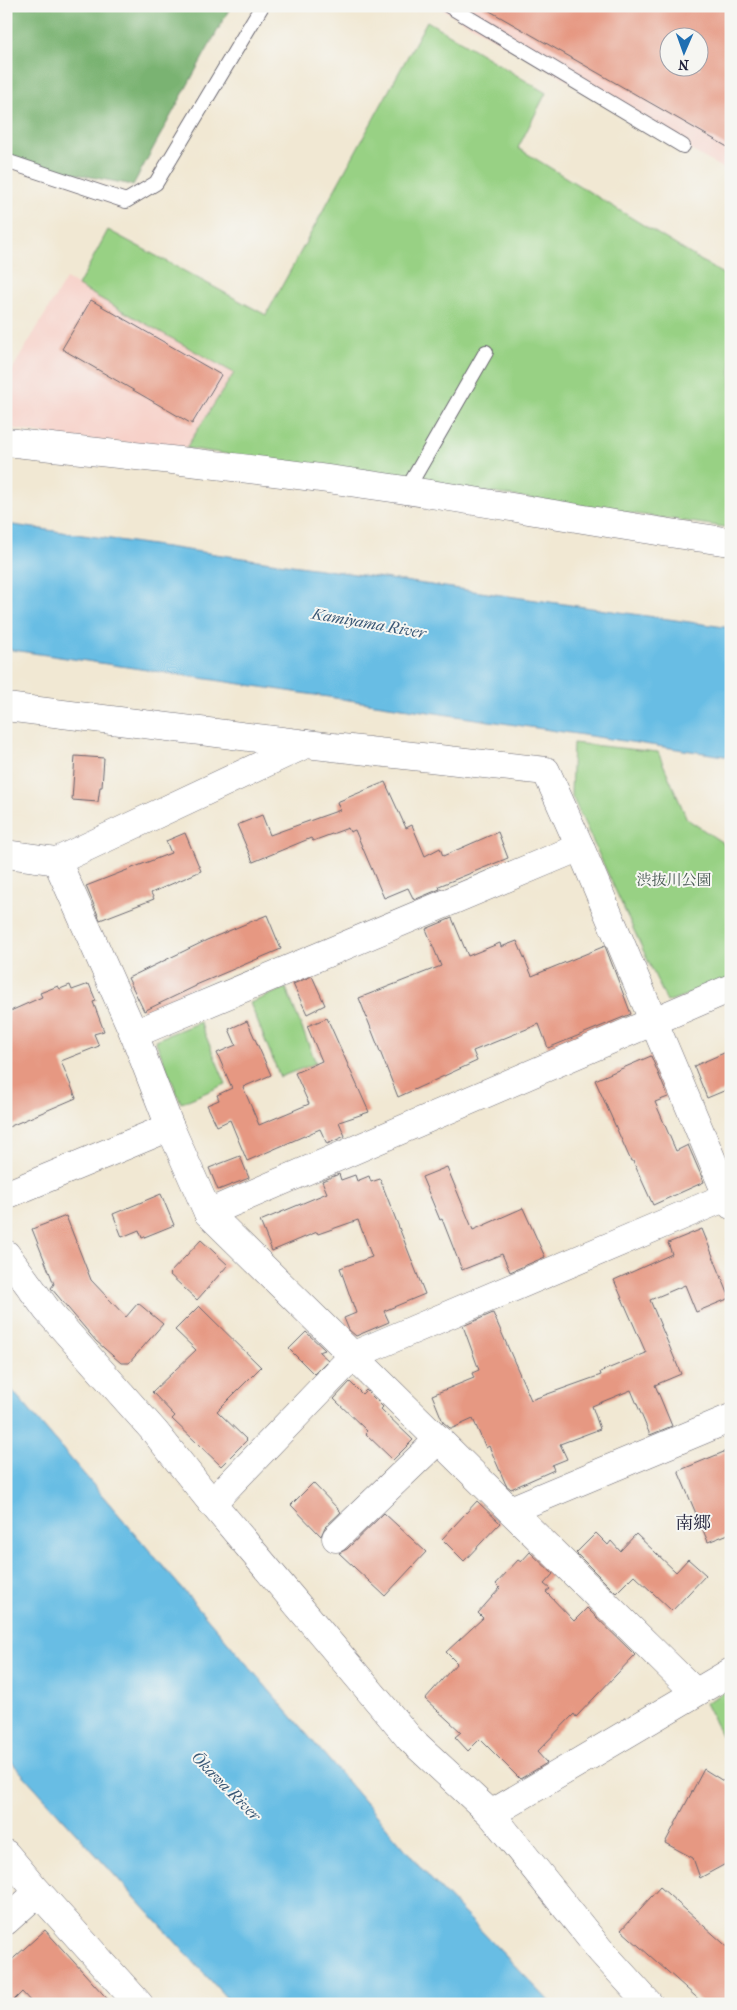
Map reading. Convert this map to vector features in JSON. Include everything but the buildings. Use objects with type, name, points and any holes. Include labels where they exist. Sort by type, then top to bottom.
[{"type":"street","points":[[6,442],[152,457],[406,490],[648,531],[731,542]]},
{"type":"street","points":[[6,707],[546,771],[580,846],[730,1199],[354,1355],[212,1503]]},
{"type":"street","points":[[6,854],[56,861],[306,744]]},
{"type":"street","points":[[134,1034],[580,846]]},
{"type":"street","points":[[56,861],[134,1034],[170,1127],[208,1214],[354,1355],[695,1692]]},
{"type":"street","points":[[208,1214],[731,988]]},
{"type":"street","points":[[6,1195],[170,1127]]},
{"type":"street","points":[[6,1254],[47,1310],[155,1432],[212,1503],[410,1739],[492,1814],[600,1950],[650,2004]]},
{"type":"street","points":[[511,1510],[731,1418]]},
{"type":"street","points":[[336,1538],[439,1439]]},
{"type":"street","points":[[492,1814],[731,1672]]},
{"type":"street","points":[[6,1854],[139,2004]]},
{"type":"street","points":[[6,1921],[38,1892]]},
{"type":"lane","points":[[6,161],[126,201],[156,183],[262,6]]},
{"type":"lane","points":[[449,6],[682,146]]},
{"type":"lane","points":[[406,490],[486,352]]},
{"type":"shaded area","points":[[437,6],[731,6],[731,173]]},
{"type":"shaded area","points":[[66,279],[235,373],[186,448],[66,438],[6,427],[6,380]]},
{"type":"green space","points":[[6,6],[231,6],[133,185],[45,168],[6,155]]},
{"type":"green space","points":[[427,21],[546,93],[518,148],[731,279],[731,528],[186,448],[234,373],[78,286],[108,230],[266,315]]},
{"type":"green space","name":"渋抜川公園","points":[[573,743],[658,752],[687,819],[723,843],[731,861],[731,979],[667,1002],[571,794]]},
{"type":"green space","points":[[286,988],[316,1063],[280,1077],[250,1003]]},
{"type":"green space","points":[[200,1022],[226,1084],[181,1103],[155,1040]]},
{"type":"green space","points":[[731,1689],[731,1747],[728,1749],[705,1703]]},
{"type":"water","name":"Kamiyama River","points":[[6,524],[731,628],[731,757],[6,649]]},
{"type":"water","name":"Ōkawa River","points":[[6,1383],[429,1877],[552,2004],[232,2004],[6,1756]]},
{"type":"district","name":"南郷","points":[[693,1523]]}]
